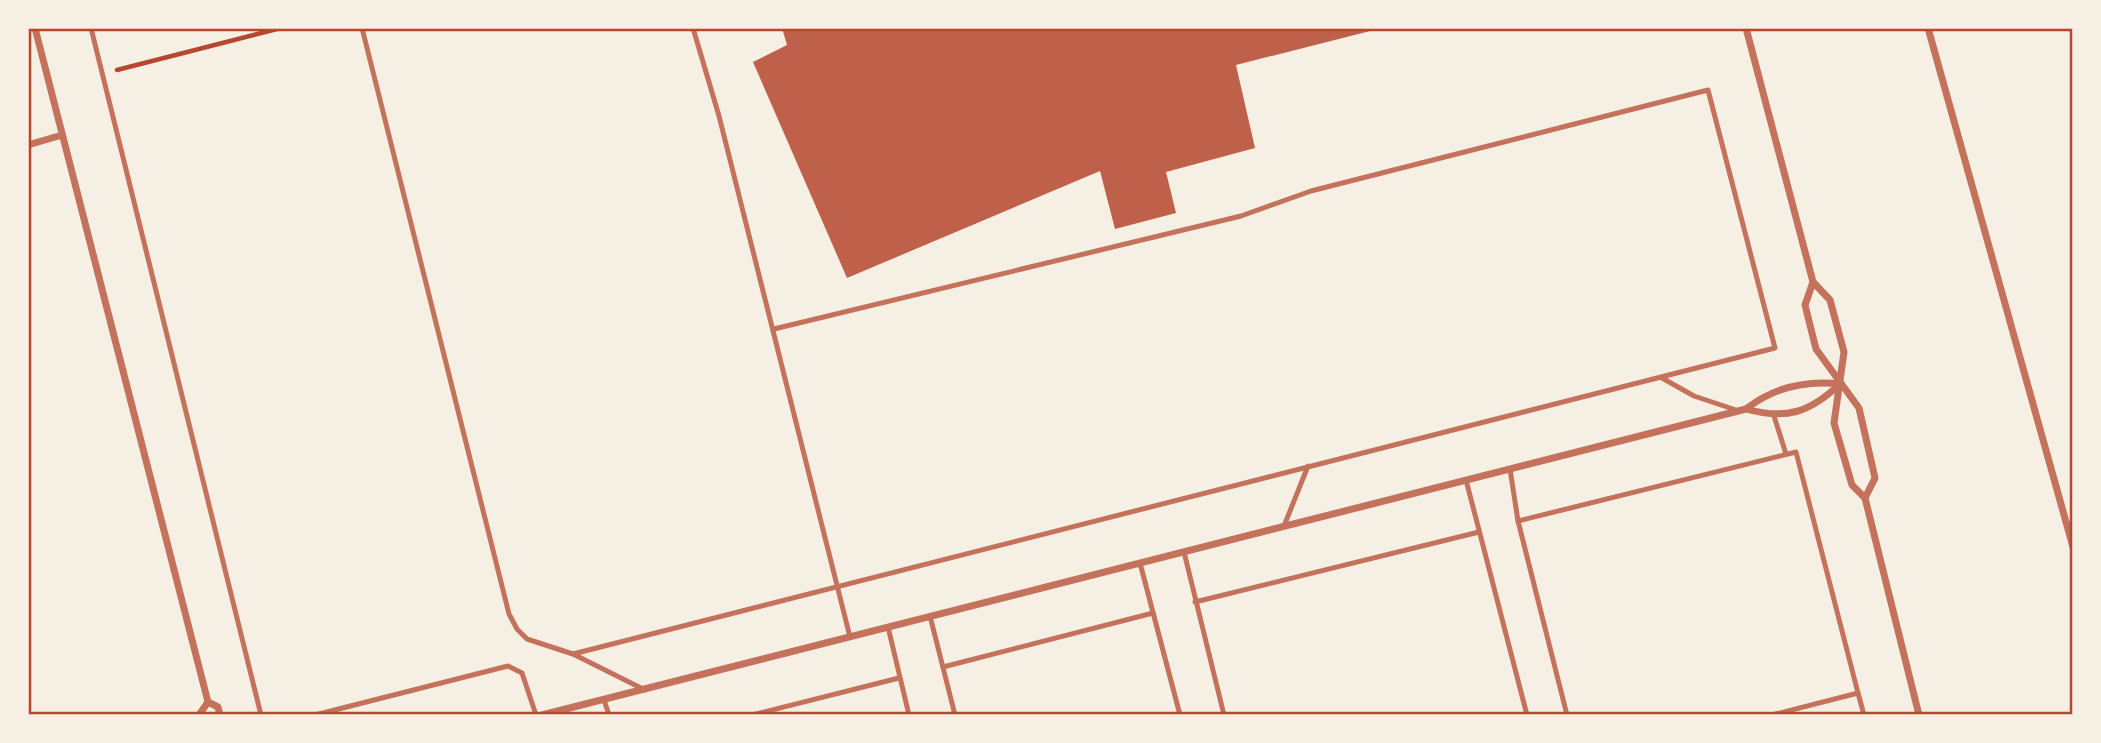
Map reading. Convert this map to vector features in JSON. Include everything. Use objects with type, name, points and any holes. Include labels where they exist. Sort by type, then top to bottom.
[{"type":"street","points":[[35,28],[208,702],[218,707],[220,715]]},
{"type":"street","points":[[1746,28],[1813,282],[1830,300],[1844,352],[1834,423],[1852,485],[1865,498],[1919,715]]},
{"type":"street","points":[[1928,28],[2073,547]]},
{"type":"street","points":[[28,145],[62,135]]},
{"type":"street","points":[[1813,282],[1805,305],[1816,349],[1859,408],[1875,478],[1865,498]]},
{"type":"street","points":[[542,715],[563,713],[930,616],[1742,410],[1765,394],[1813,381],[1841,383]]},
{"type":"street","points":[[1742,410],[1774,416],[1818,404],[1841,383]]},
{"type":"street","points":[[199,715],[208,702]]},
{"type":"lane","points":[[91,28],[261,715]]},
{"type":"lane","points":[[362,28],[509,614],[517,629],[527,639],[573,654],[645,690]]},
{"type":"lane","points":[[693,28],[707,69],[850,637]]},
{"type":"lane","points":[[573,654],[1774,348],[1708,90],[1311,191],[1229,219],[774,329]]},
{"type":"lane","points":[[1661,377],[1694,396],[1742,410]]},
{"type":"lane","points":[[1774,416],[1786,454]]},
{"type":"lane","points":[[1518,521],[1796,452],[1864,715]]},
{"type":"lane","points":[[1284,526],[1308,466]]},
{"type":"lane","points":[[1510,469],[1518,521],[1567,715]]},
{"type":"lane","points":[[1466,480],[1527,715]]},
{"type":"lane","points":[[1195,602],[1479,532]]},
{"type":"lane","points":[[1184,552],[1224,715]]},
{"type":"lane","points":[[1140,563],[1180,715]]},
{"type":"lane","points":[[943,667],[1153,613]]},
{"type":"lane","points":[[930,616],[955,715]]},
{"type":"lane","points":[[888,627],[909,715]]},
{"type":"lane","points":[[315,715],[508,666],[522,673],[536,715]]},
{"type":"lane","points":[[752,715],[899,678]]},
{"type":"lane","points":[[1772,715],[1858,693]]},
{"type":"lane","points":[[604,700],[609,715]]},
{"type":"path","points":[[103,74],[281,28]]},
{"type":"building","points":[[782,28],[1378,29],[1236,65],[1255,148],[1166,172],[1176,213],[1115,229],[1100,171],[847,278],[753,62],[787,45]]}]
